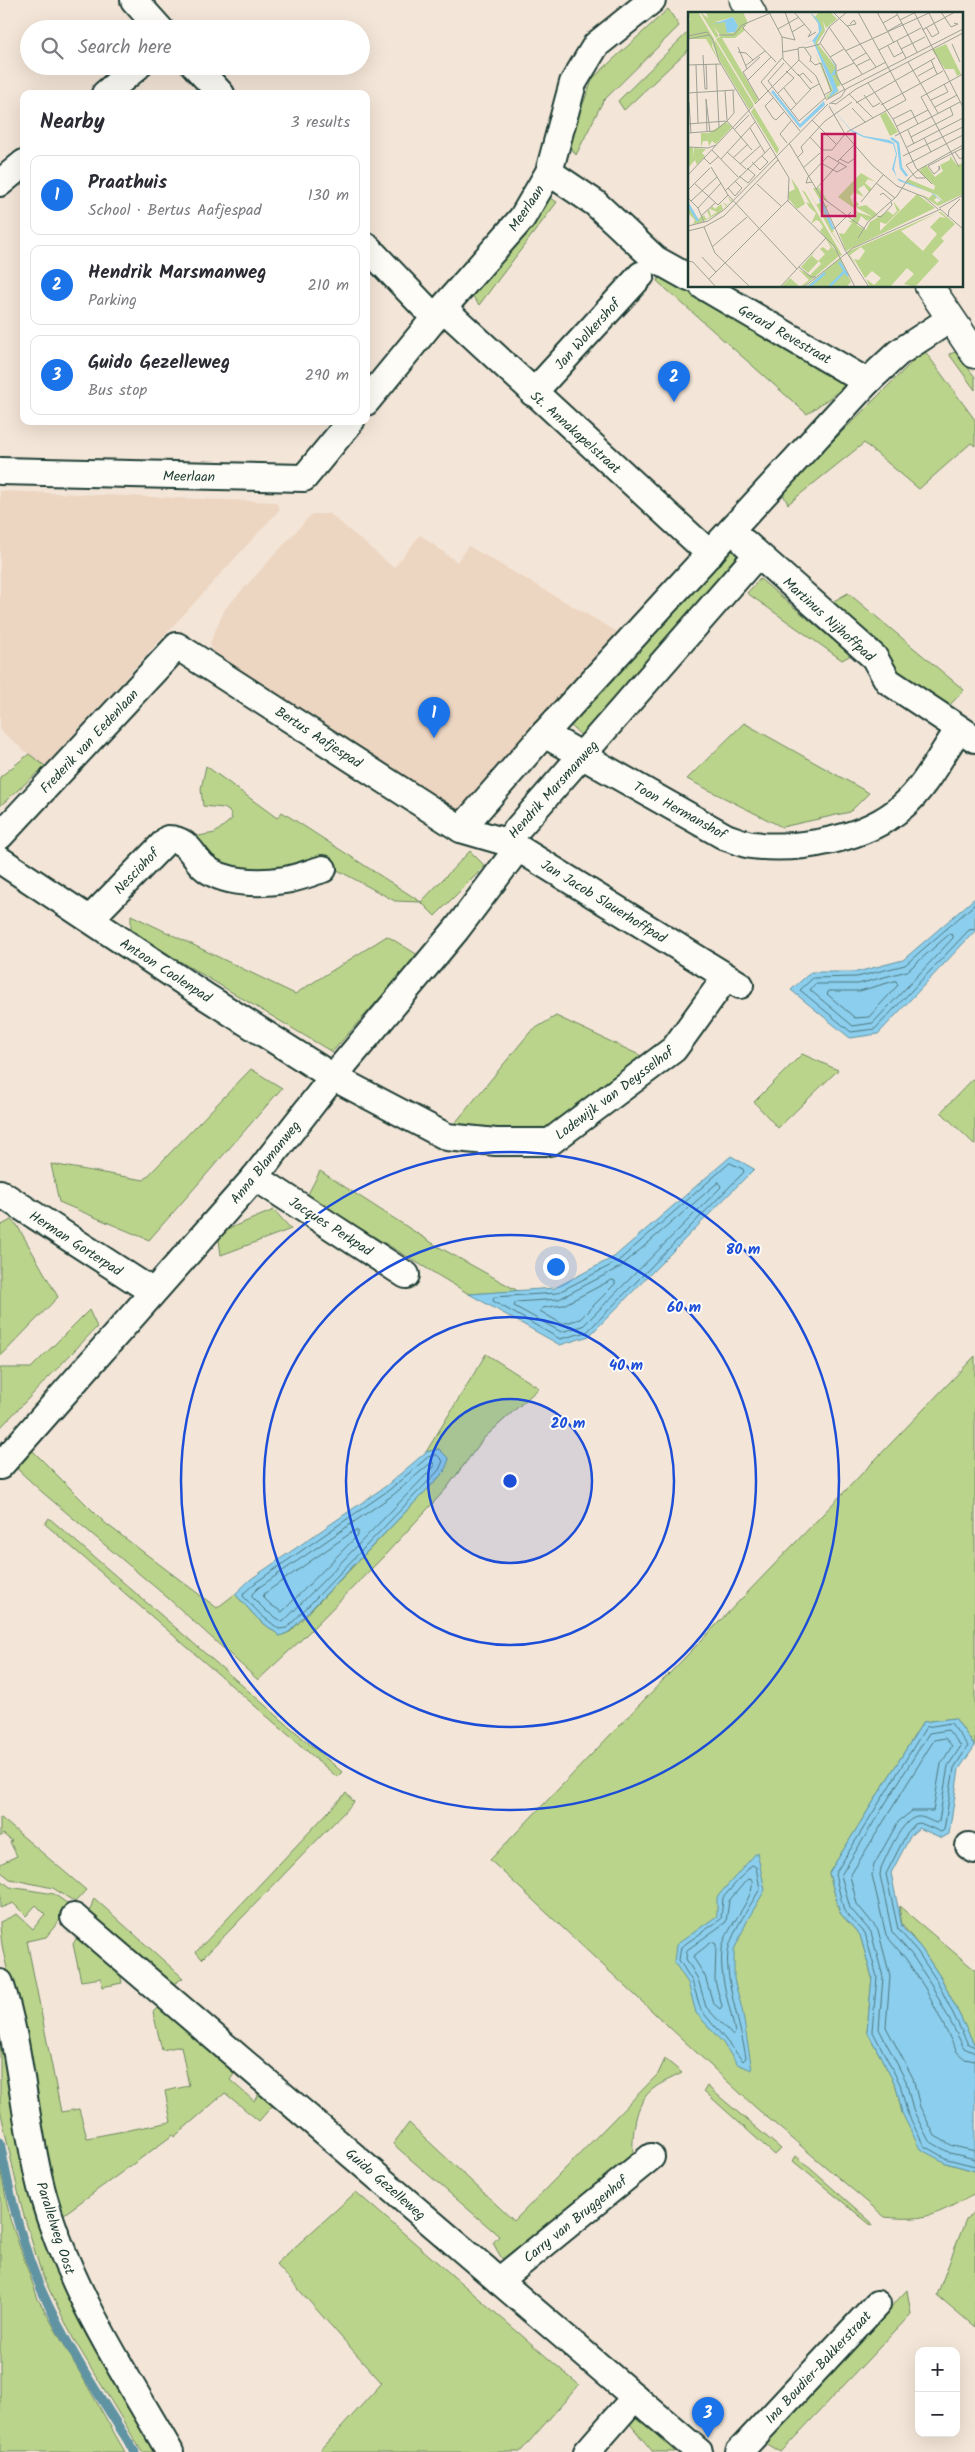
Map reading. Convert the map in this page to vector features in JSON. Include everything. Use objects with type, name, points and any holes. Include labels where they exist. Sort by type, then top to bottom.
[{"type":"street","points":[[134,0],[152,20]]},
{"type":"street","name":"Meerlaan","points":[[370,397],[439,313],[522,218],[549,172],[573,83],[596,45],[652,0]]},
{"type":"street","points":[[744,0],[751,12]]},
{"type":"street","points":[[110,90],[127,75]]},
{"type":"street","points":[[203,75],[217,90]]},
{"type":"street","points":[[0,183],[20,166]]},
{"type":"street","points":[[549,172],[595,203],[655,259],[688,277]]},
{"type":"street","name":"St. Annakapelstraat","points":[[370,250],[439,313],[534,392],[710,554]]},
{"type":"street","name":"Jan Wolkershof","points":[[534,392],[641,275]]},
{"type":"street","name":"Gerard Revestraat","points":[[705,288],[867,382]]},
{"type":"street","points":[[929,288],[975,354]]},
{"type":"street","points":[[462,828],[544,734],[732,532],[800,453],[867,382],[898,353],[950,319]]},
{"type":"street","name":"Meerlaan","points":[[0,471],[304,478],[348,425]]},
{"type":"street","name":"Martinus Nijhoffpad","points":[[732,532],[874,657],[888,681],[967,734]]},
{"type":"street","name":"Hendrik Marsmanweg","points":[[512,845],[583,756],[757,555]]},
{"type":"street","name":"Bertus Aafjespad","points":[[177,646],[462,828]]},
{"type":"street","name":"Frederik van Eedenlaan","points":[[0,836],[177,646]]},
{"type":"street","name":"Toon Hermanshof","points":[[544,734],[726,837],[750,845],[779,846],[836,840],[865,828],[903,807],[927,779],[938,758],[967,734]]},
{"type":"street","name":"Jan Jacob Slauerhoffpad","points":[[462,828],[512,845],[733,981]]},
{"type":"street","name":"Nesciohof","points":[[90,920],[168,839],[183,841],[204,867],[229,878],[267,882],[287,880],[322,869]]},
{"type":"street","name":"Anna Blamanweg","points":[[0,1466],[255,1177],[333,1077],[456,930],[512,845]]},
{"type":"street","name":"Antoon Coolenpad","points":[[0,860],[333,1077]]},
{"type":"street","name":"Lodewijk van Deysselhof","points":[[333,1077],[447,1138],[496,1142],[550,1142],[674,1049],[733,981]]},
{"type":"street","name":"Jacques Perkpad","points":[[255,1177],[406,1275]]},
{"type":"street","name":"Herman Gorterpad","points":[[0,1193],[153,1292]]},
{"type":"street","name":"Guido Gezelleweg","points":[[74,1917],[699,2452]]},
{"type":"street","name":"Parallelweg Oost","points":[[0,1983],[43,2194],[69,2270],[95,2322],[170,2452]]},
{"type":"street","name":"Carry van Bruggenhof","points":[[499,2281],[651,2157]]},
{"type":"street","name":"Ina Boudier-Bakkerstraat","points":[[739,2452],[877,2304]]},
{"type":"street","points":[[587,2452],[635,2398]]},
{"type":"shaded area","points":[[0,491],[275,502],[280,509],[44,767],[0,730]]},
{"type":"shaded area","points":[[312,514],[330,514],[394,568],[420,535],[457,562],[468,546],[621,634],[461,817],[215,659],[210,643],[225,609]]},
{"type":"green space","points":[[668,9],[679,26],[603,101],[576,155],[568,143],[593,78]]},
{"type":"green space","points":[[688,32],[688,50],[624,110],[618,101]]},
{"type":"green space","points":[[548,197],[557,202],[479,305],[472,295]]},
{"type":"green space","points":[[663,274],[846,386],[807,414],[657,281]]},
{"type":"green space","points":[[924,350],[975,420],[975,446],[971,443],[919,489],[864,443],[788,504],[782,492]]},
{"type":"green space","points":[[956,352],[975,377],[975,390],[949,354]]},
{"type":"green space","points":[[731,548],[738,554],[583,737],[570,725]]},
{"type":"green space","points":[[760,579],[851,655],[842,660],[747,593]]},
{"type":"green space","points":[[848,593],[964,690],[946,709],[892,669],[872,637],[832,602]]},
{"type":"green space","points":[[744,723],[869,793],[850,812],[782,827],[687,779]]},
{"type":"green space","points":[[29,754],[45,766],[0,806],[0,777]]},
{"type":"green space","points":[[206,766],[277,818],[282,812],[421,902],[395,901],[330,866],[284,875],[222,867],[193,837],[215,833],[232,819],[230,812],[224,808],[203,806],[201,789]]},
{"type":"green space","points":[[470,851],[485,866],[435,916],[421,902]]},
{"type":"green space","points":[[131,915],[295,994],[387,936],[418,955],[332,1052],[131,932]]},
{"type":"green space","points":[[556,1016],[650,1060],[543,1132],[451,1128],[531,1031]]},
{"type":"green space","points":[[802,1054],[838,1070],[778,1128],[754,1102]]},
{"type":"green space","points":[[251,1069],[282,1088],[149,1240],[59,1202],[51,1164],[144,1180]]},
{"type":"green space","points":[[975,1077],[975,1145],[941,1112]]},
{"type":"green space","points":[[320,1171],[437,1246],[518,1291],[469,1294],[307,1196]]},
{"type":"green space","points":[[274,1210],[291,1229],[221,1255],[218,1233]]},
{"type":"green space","points":[[11,1220],[17,1225],[58,1297],[0,1357],[0,1226]]},
{"type":"green space","points":[[89,1310],[97,1327],[0,1428],[0,1368],[31,1368]]},
{"type":"green space","points":[[486,1354],[539,1388],[484,1438],[446,1489],[384,1556],[302,1639],[258,1680],[168,1598],[42,1492],[13,1465],[31,1449],[105,1523],[217,1608],[235,1594],[258,1619],[280,1636],[290,1632],[444,1472],[439,1449],[426,1452]]},
{"type":"green space","points":[[975,1356],[975,1746],[955,1718],[923,1722],[829,1873],[840,1913],[860,1935],[872,1977],[867,2031],[896,2086],[902,2113],[946,2163],[975,2171],[975,2193],[952,2206],[923,2217],[885,2217],[755,2107],[490,1860]]},
{"type":"green space","points":[[49,1518],[342,1772],[337,1777],[45,1524]]},
{"type":"green space","points":[[346,1793],[354,1802],[202,1959],[196,1952]]},
{"type":"green space","points":[[0,1817],[86,1890],[75,1902],[53,1888],[10,1879],[0,1871],[0,1864],[17,1856],[10,1842],[12,1841],[3,1834],[0,1837]]},
{"type":"green space","points":[[0,1879],[10,1887],[54,1894],[71,1906],[46,1937],[27,1941],[61,2112],[79,2109],[87,2138],[171,2122],[165,2091],[189,2086],[181,2046],[162,2050],[153,2012],[159,2006],[236,2071],[230,2080],[254,2101],[260,2092],[273,2105],[259,2121],[225,2093],[174,2137],[173,2135],[60,2217],[0,1933],[0,1922],[17,1914],[33,1929],[45,1914],[36,1905],[26,1916],[13,1903],[0,1908]]},
{"type":"green space","points":[[94,1898],[183,1978],[172,1985],[88,1916]]},
{"type":"green space","points":[[899,1906],[975,1970],[975,2046],[941,1978],[921,1948],[902,1925]]},
{"type":"green space","points":[[78,1936],[120,1972],[122,1983],[102,1987],[101,1978],[81,1981],[73,1944]]},
{"type":"green space","points":[[0,2035],[20,2115],[156,2452],[142,2452],[73,2338],[42,2275],[22,2209],[0,2109]]},
{"type":"green space","points":[[665,2059],[682,2073],[654,2088],[642,2102],[638,2110],[634,2130],[633,2158],[502,2259],[493,2243],[499,2236],[393,2144],[409,2123],[514,2221],[658,2074]]},
{"type":"green space","points":[[707,2086],[781,2149],[775,2155],[704,2091]]},
{"type":"green space","points":[[796,2156],[871,2222],[872,2226],[793,2161]]},
{"type":"green space","points":[[0,2167],[10,2219],[38,2299],[125,2452],[0,2452]]},
{"type":"green space","points":[[356,2192],[579,2385],[520,2452],[319,2452],[382,2383],[276,2264]]},
{"type":"green space","points":[[975,2211],[975,2327],[937,2295],[966,2219]]},
{"type":"green space","points":[[907,2290],[911,2314],[781,2452],[764,2442]]},
{"type":"green space","points":[[638,2416],[675,2452],[653,2452],[630,2424]]},
{"type":"water","points":[[975,898],[975,931],[878,1034],[850,1038],[791,990],[811,972],[857,972],[903,960]]},
{"type":"water","points":[[731,1156],[754,1169],[589,1336],[560,1345],[469,1294],[555,1288],[614,1257]]},
{"type":"water","points":[[439,1449],[449,1459],[444,1472],[289,1632],[280,1636],[258,1619],[235,1594],[251,1579],[386,1486],[426,1452]]},
{"type":"water","points":[[955,1718],[975,1746],[959,1769],[949,1834],[942,1838],[919,1828],[911,1835],[891,1873],[902,1927],[921,1948],[941,1978],[975,2046],[975,2171],[946,2163],[920,2149],[902,2113],[896,2086],[867,2031],[872,1977],[860,1935],[840,1913],[829,1873],[923,1722]]},
{"type":"water","points":[[757,1852],[765,1890],[748,1919],[734,1950],[734,1979],[742,2009],[752,2070],[737,2064],[723,2043],[696,2013],[688,1983],[674,1962],[676,1945],[717,1916],[717,1897]]},
{"type":"waterway","points":[[0,2142],[16,2217],[27,2254],[41,2289],[73,2352],[135,2452]]},
{"type":"place","name":"Hendrik Marsmanweg","points":[[674,402]]},
{"type":"place","name":"Praathuis","points":[[434,738]]},
{"type":"place","name":"Guido Gezelleweg","points":[[708,2438]]}]
